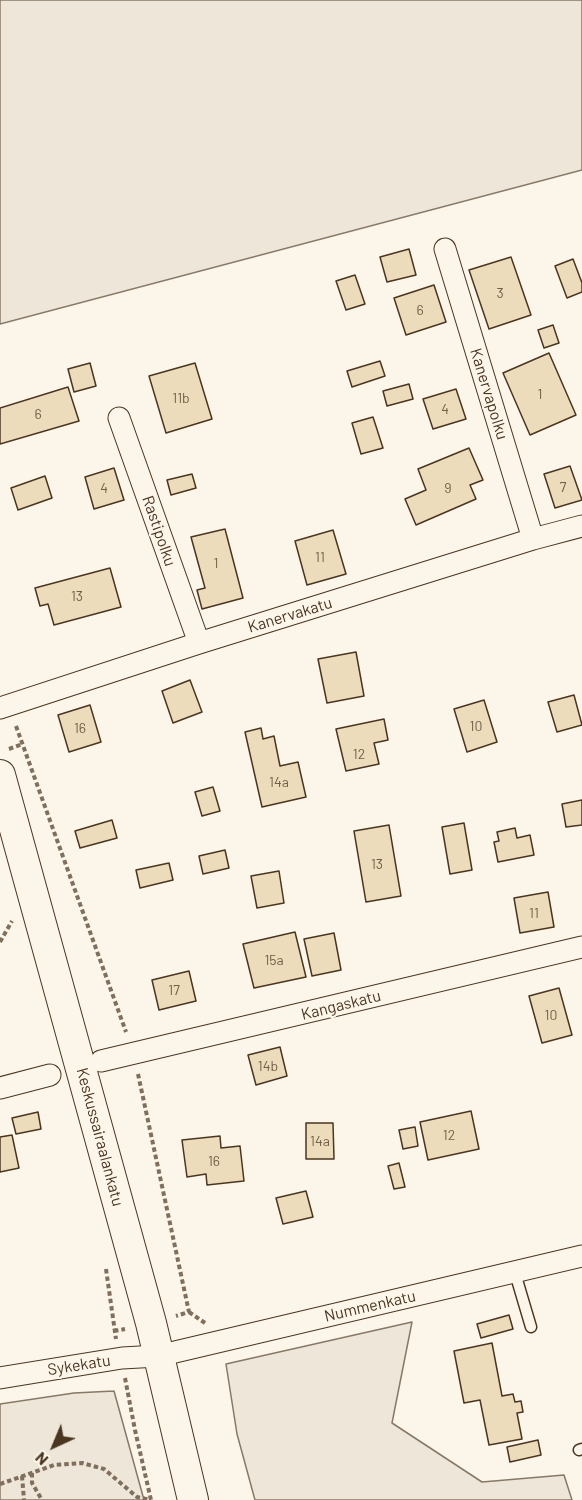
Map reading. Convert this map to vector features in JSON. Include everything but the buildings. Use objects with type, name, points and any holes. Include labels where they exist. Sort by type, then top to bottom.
[{"type":"street","name":"Kanervapolku","points":[[445,249],[533,539]]},
{"type":"street","name":"Rastipolku","points":[[119,418],[199,643]]},
{"type":"street","name":"Kanervakatu","points":[[0,708],[199,643],[533,539],[582,526]]},
{"type":"street","name":"Keskussairaalankatu","points":[[0,775],[151,1323],[193,1500]]},
{"type":"street","name":"Kangaskatu","points":[[101,1061],[582,947]]},
{"type":"street","points":[[0,1088],[50,1075]]},
{"type":"street","name":"Nummenkatu","points":[[158,1356],[582,1256]]},
{"type":"street","name":"Sykekatu","points":[[0,1378],[122,1358],[158,1356]]},
{"type":"lane","points":[[515,1273],[531,1327]]},
{"type":"path","points":[[0,753],[23,744]]},
{"type":"path","points":[[0,942],[12,921]]},
{"type":"path","points":[[0,1484],[54,1465],[82,1463],[104,1468],[137,1497],[151,1500]]},
{"type":"path","points":[[32,1473],[32,1483],[42,1500]]},
{"type":"path","points":[[22,1476],[24,1500]]},
{"type":"shaded area","points":[[0,0],[582,0],[582,170],[0,324]]},
{"type":"shaded area","points":[[412,1322],[392,1423],[482,1482],[564,1475],[572,1500],[255,1500],[237,1434],[226,1364]]},
{"type":"shaded area","points":[[114,1391],[144,1500],[0,1500],[0,1404],[74,1393]]}]
